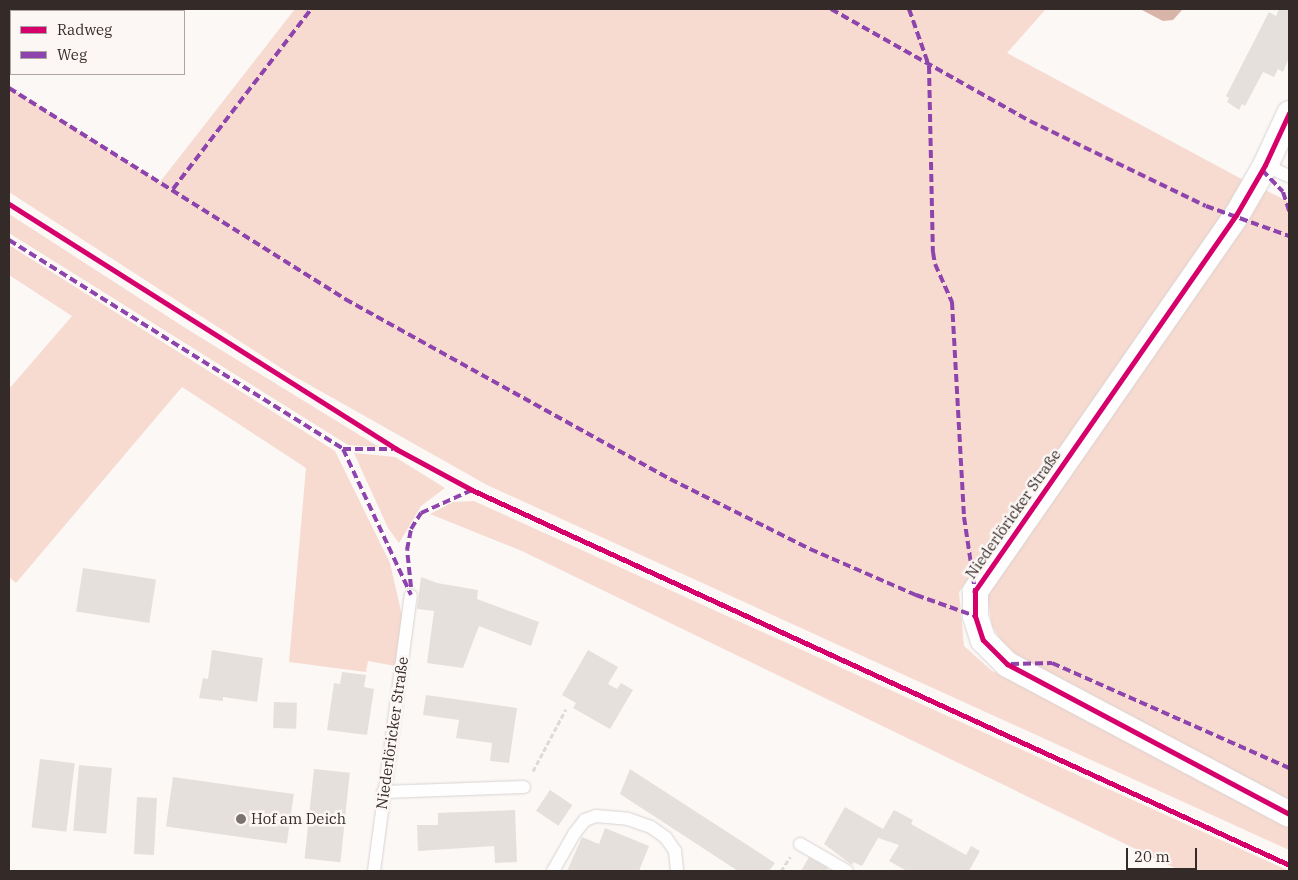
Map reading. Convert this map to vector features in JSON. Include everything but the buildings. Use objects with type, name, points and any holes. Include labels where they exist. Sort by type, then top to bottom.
[{"type":"street","name":"Niederlöricker Straße","points":[[1289,112],[1265,166],[1236,215],[975,590],[975,616],[983,640],[1008,664],[1289,814]]},
{"type":"lane","points":[[1265,166],[1289,176]]},
{"type":"lane","name":"Niederlöricker Straße","points":[[374,871],[383,792],[411,595]]},
{"type":"lane","points":[[383,792],[524,787]]},
{"type":"lane","points":[[553,871],[574,834],[585,820],[596,816],[628,819],[651,827],[666,838],[675,851],[677,871]]},
{"type":"lane","points":[[800,844],[848,871]]},
{"type":"path","points":[[524,787],[566,709]]},
{"type":"shaded area","points":[[295,9],[1046,9],[1007,53],[1249,183],[959,592],[964,646],[992,671],[1026,684],[1289,824],[1289,850],[487,485],[292,375],[9,192],[9,87],[160,182]]},
{"type":"shaded area","points":[[1140,9],[1183,9],[1173,20],[1163,21]]},
{"type":"shaded area","points":[[1259,187],[1289,202],[1289,803],[1009,653],[992,626],[987,594]]},
{"type":"shaded area","points":[[9,214],[187,329],[379,447],[348,445],[9,233]]},
{"type":"shaded area","points":[[9,245],[335,451],[390,563],[402,616],[395,666],[368,661],[366,672],[289,662],[306,468],[182,387],[16,583],[9,577],[9,389],[72,316],[9,275]]},
{"type":"shaded area","points":[[354,453],[395,457],[445,488],[421,506],[399,543],[388,528]]},
{"type":"shaded area","points":[[474,501],[1289,871],[1181,871],[522,551],[430,514],[453,502]]},
{"type":"marked path","points":[[173,189],[311,9]]},
{"type":"marked path","points":[[831,9],[1030,121],[1206,206],[1289,236]]},
{"type":"marked path","points":[[909,9],[929,66],[933,252],[935,264],[952,302],[964,517],[975,591]]},
{"type":"marked path","points":[[9,88],[345,299],[670,479],[810,549],[916,595],[975,616]]},
{"type":"marked path","points":[[1262,170],[1283,192],[1289,211]]},
{"type":"marked path","points":[[9,240],[343,449],[411,595]]},
{"type":"marked path","points":[[343,449],[393,449]]},
{"type":"marked path","points":[[411,587],[407,550],[411,529],[421,513],[472,490]]},
{"type":"marked path","points":[[1011,664],[1052,663],[1289,768]]},
{"type":"cycle path","points":[[1289,113],[1265,165],[1236,215],[975,591],[975,616],[983,640],[1007,664],[1289,814]]},
{"type":"cycle path","points":[[9,204],[396,449],[472,490],[1289,865]]},
{"type":"place","name":"Hof am Deich","points":[[241,819]]}]
